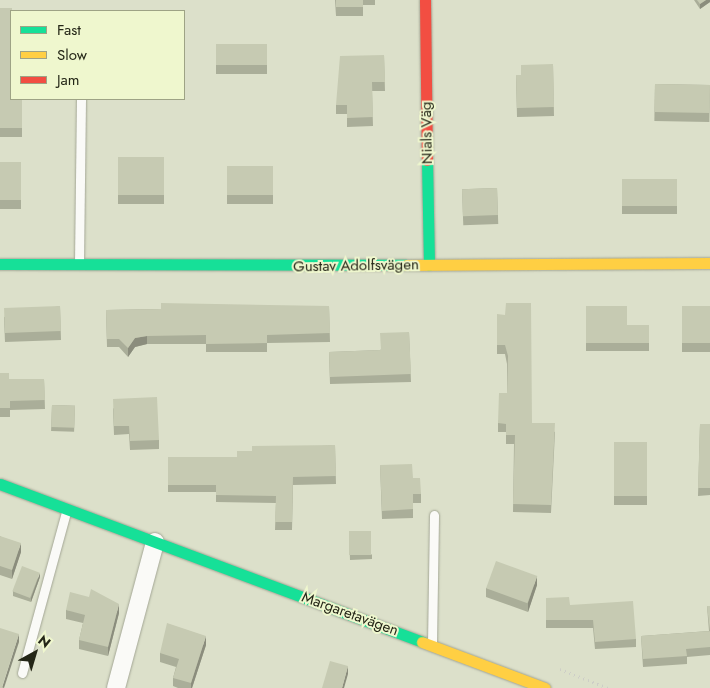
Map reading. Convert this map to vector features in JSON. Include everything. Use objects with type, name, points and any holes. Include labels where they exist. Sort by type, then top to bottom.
[{"type":"street","name":"Nials Väg","points":[[425,0],[430,265]]},
{"type":"street","name":"Gustav Adolfsvägen","points":[[0,264],[79,266],[664,266],[693,260],[710,263]]},
{"type":"street","name":"Margaretavägen","points":[[0,484],[545,688]]},
{"type":"street","points":[[116,688],[154,542]]},
{"type":"lane","points":[[79,266],[81,100]]},
{"type":"lane","points":[[22,673],[68,508]]},
{"type":"lane","points":[[432,645],[434,515]]},
{"type":"building","points":[[336,0],[363,0],[363,7],[336,7]]},
{"type":"building","points":[[697,0],[706,0],[700,4]]},
{"type":"building","points":[[0,8],[12,8],[10,10],[10,100],[22,100],[22,128],[0,128]]},
{"type":"building","points":[[216,44],[267,44],[267,65],[216,65]]},
{"type":"building","points":[[384,55],[385,82],[372,82],[373,117],[347,118],[347,105],[336,105],[340,56]]},
{"type":"building","points":[[553,64],[554,107],[517,108],[516,75],[521,75],[521,65]]},
{"type":"building","points":[[655,84],[710,85],[710,113],[655,112]]},
{"type":"building","points":[[118,157],[164,157],[164,195],[118,195]]},
{"type":"building","points":[[0,162],[21,162],[21,200],[0,200]]},
{"type":"building","points":[[227,166],[273,166],[273,195],[227,195]]},
{"type":"building","points":[[622,179],[677,179],[677,206],[622,206]]},
{"type":"building","points":[[497,188],[498,215],[463,216],[462,189]]},
{"type":"building","points":[[161,303],[329,306],[330,333],[267,335],[267,343],[206,344],[206,335],[147,336],[135,338],[128,348],[119,339],[107,339],[106,310],[161,309]]},
{"type":"building","points":[[506,303],[531,303],[532,423],[555,423],[551,505],[513,504],[515,435],[506,435],[506,424],[498,423],[499,393],[507,393],[508,356],[505,345],[497,345],[497,314],[505,315]]},
{"type":"building","points":[[60,306],[61,331],[5,333],[4,308]]},
{"type":"building","points":[[586,306],[627,306],[627,325],[649,325],[649,343],[586,343]]},
{"type":"building","points":[[682,306],[710,306],[710,343],[682,343]]},
{"type":"building","points":[[409,332],[411,374],[330,377],[329,352],[381,350],[380,333]]},
{"type":"building","points":[[0,373],[9,373],[9,379],[44,379],[45,400],[10,401],[10,408],[0,408]]},
{"type":"building","points":[[157,397],[159,440],[130,441],[129,426],[114,426],[113,399]]},
{"type":"building","points":[[52,405],[75,406],[74,428],[51,427]]},
{"type":"building","points":[[700,424],[710,424],[710,488],[698,488]]},
{"type":"building","points":[[614,442],[647,442],[647,496],[614,496]]},
{"type":"building","points":[[335,445],[336,476],[293,477],[292,522],[275,522],[276,496],[216,495],[216,485],[168,485],[168,457],[237,457],[237,451],[252,451],[252,446]]},
{"type":"building","points":[[412,464],[413,478],[420,478],[421,494],[413,494],[413,509],[382,511],[380,465]]},
{"type":"building","points":[[349,531],[371,531],[371,555],[349,555]]},
{"type":"building","points":[[0,536],[21,543],[12,570],[0,566]]},
{"type":"building","points":[[496,561],[537,576],[527,603],[486,588]]},
{"type":"building","points":[[22,566],[40,573],[30,598],[12,591]]},
{"type":"building","points":[[91,589],[119,604],[108,647],[79,640],[85,615],[66,610],[70,592],[89,597]]},
{"type":"building","points":[[569,597],[570,605],[633,601],[636,639],[595,642],[593,620],[546,620],[546,598]]},
{"type":"building","points":[[707,606],[710,606],[710,631]]},
{"type":"building","points":[[167,623],[206,636],[191,683],[173,678],[179,659],[160,653]]},
{"type":"building","points":[[0,628],[19,634],[2,687],[4,688],[0,688]]},
{"type":"building","points":[[710,631],[710,647],[686,649],[687,656],[643,659],[641,636]]},
{"type":"building","points":[[330,661],[348,666],[342,688],[322,688]]},
{"type":"traffic: fast","points":[[427,160],[429,265]]},
{"type":"traffic: fast","points":[[0,264],[406,265]]},
{"type":"traffic: fast","points":[[0,484],[422,642]]},
{"type":"traffic: slow","points":[[406,265],[710,263]]},
{"type":"traffic: slow","points":[[422,642],[545,688]]},
{"type":"traffic: jam","points":[[425,0],[427,160]]}]
